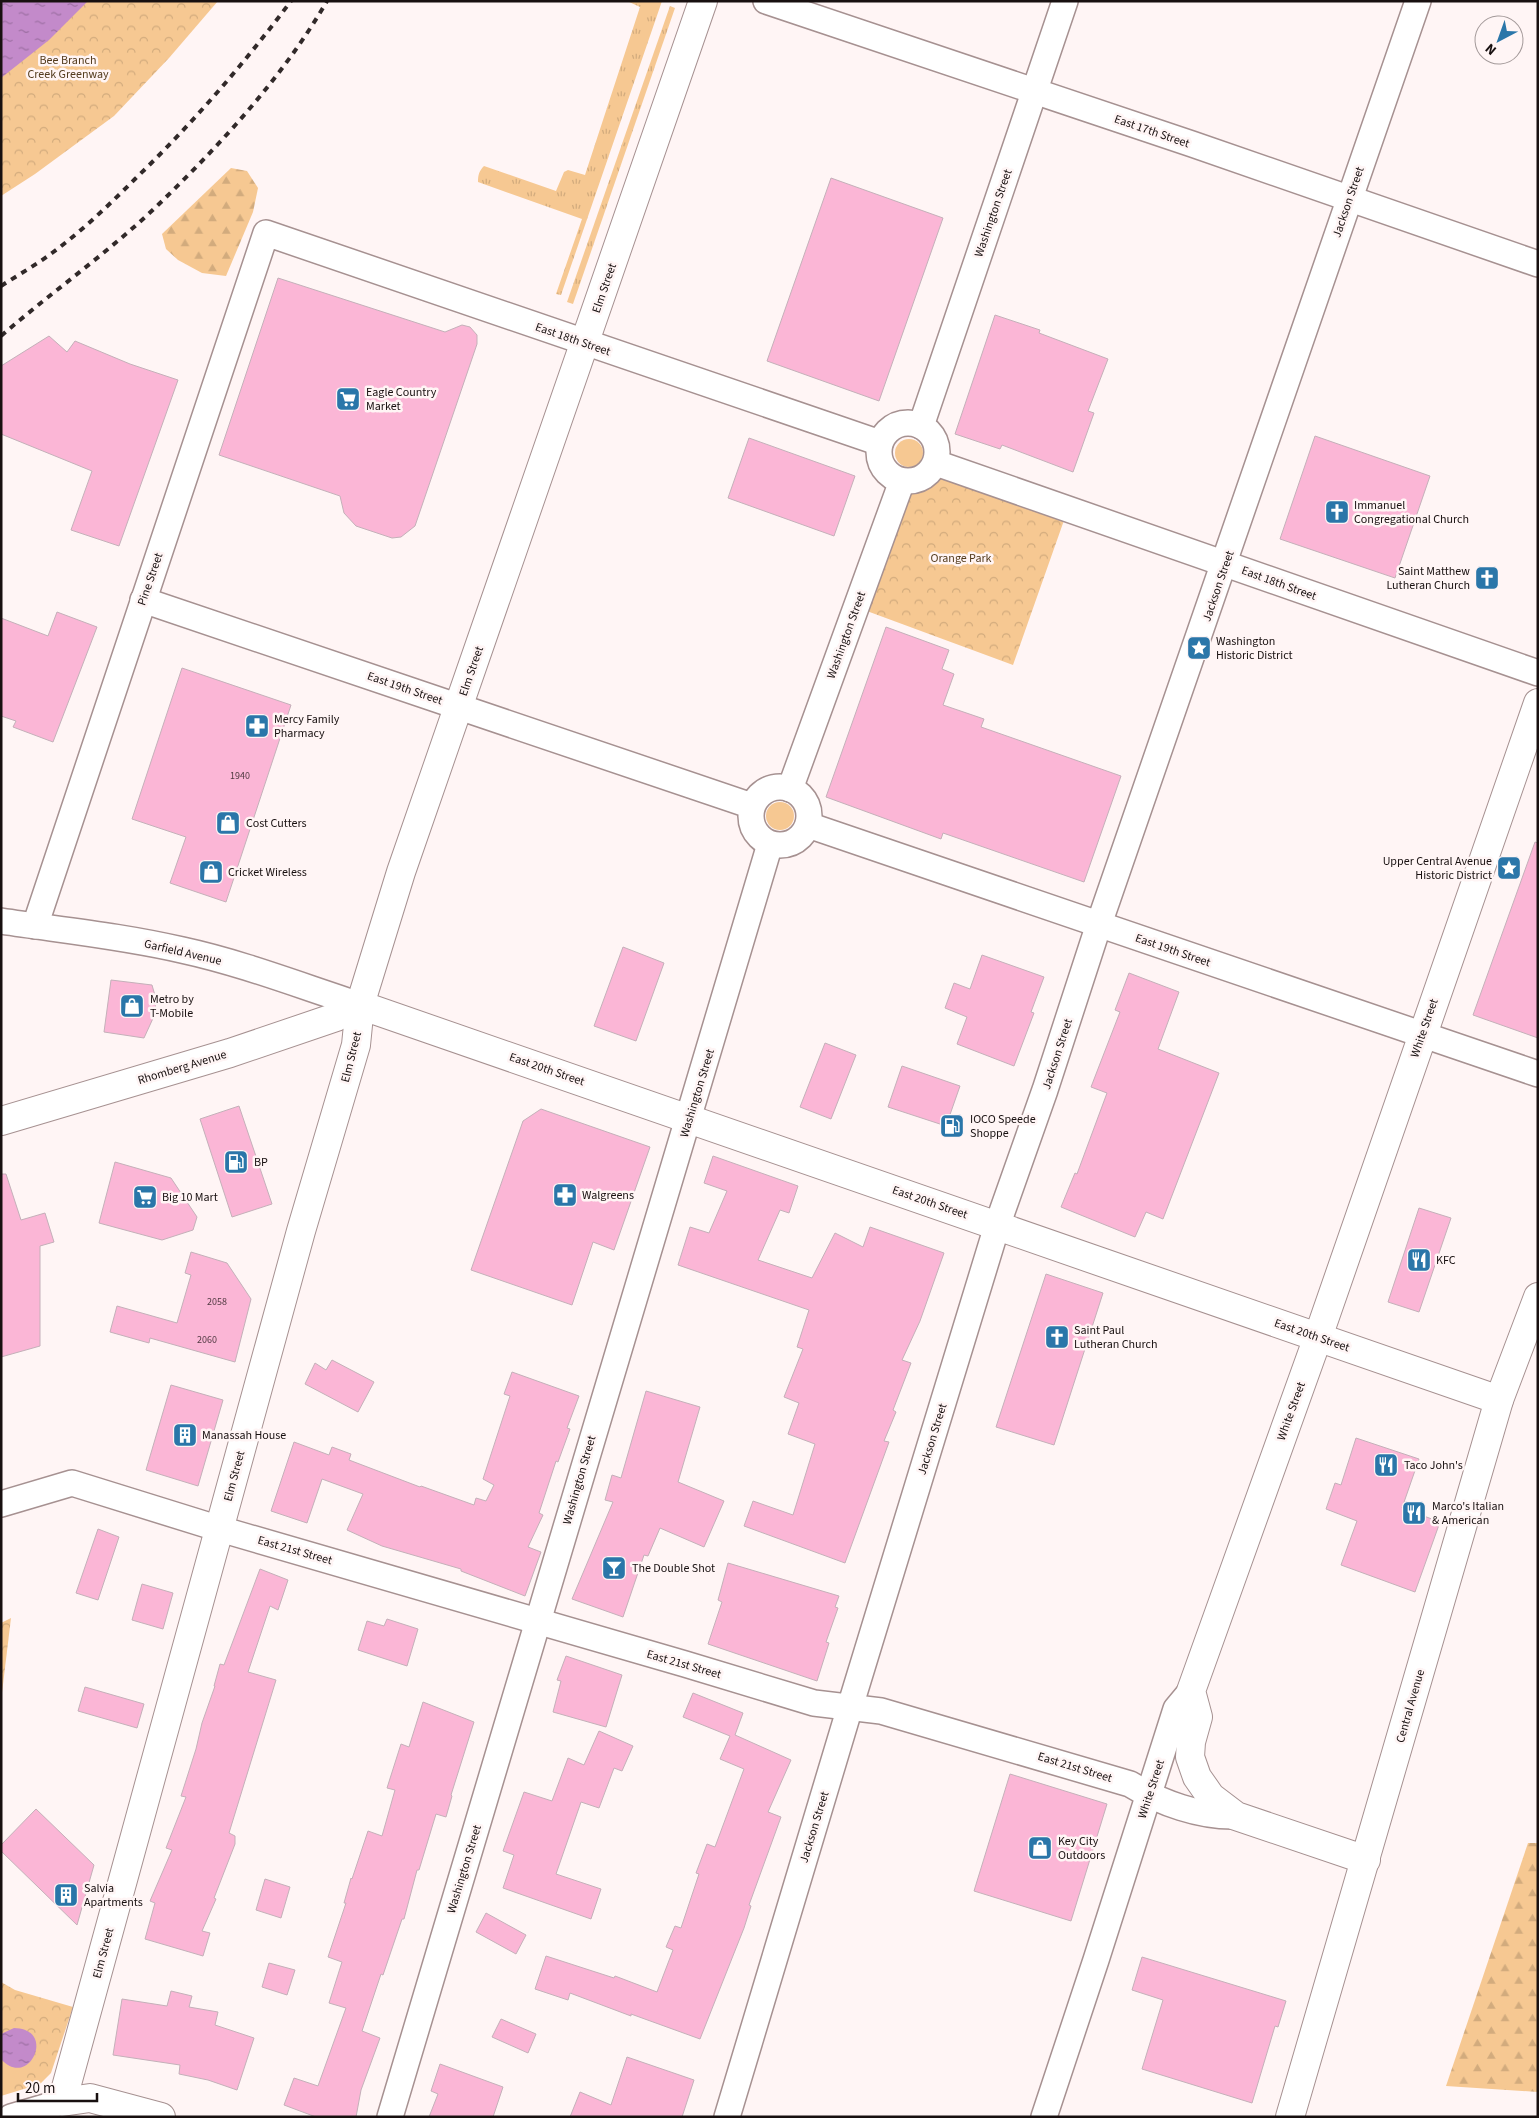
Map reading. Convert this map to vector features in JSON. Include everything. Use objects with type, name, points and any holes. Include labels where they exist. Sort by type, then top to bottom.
[{"type":"main road","name":"Elm Street","points":[[62,2102],[301,1231],[356,1045],[360,1005],[401,872],[704,1]]},
{"type":"main road","name":"White Street","points":[[1191,1691],[1318,1337],[1538,703]]},
{"type":"main road","name":"East 20th Street","points":[[360,1005],[1499,1400]]},
{"type":"main road","name":"Rhomberg Avenue","points":[[1,1122],[230,1053],[336,1017],[360,1005]]},
{"type":"main road","name":"Central Avenue","points":[[1290,2117],[1499,1400],[1538,1297]]},
{"type":"main road","points":[[1191,1691],[1198,1717],[1191,1742],[1190,1757],[1197,1777],[1211,1798],[1236,1816]]},
{"type":"main road","name":"East 21st Street","points":[[1236,1816],[1366,1860]]},
{"type":"main road","points":[[62,2102],[90,2098],[161,2117]]},
{"type":"street","name":"East 17th Street","points":[[766,1],[1538,264]]},
{"type":"street","name":"Washington Street","points":[[921,426],[1065,1]]},
{"type":"street","name":"Jackson Street","points":[[727,2117],[997,1226],[1045,1090],[1099,924],[1418,1]]},
{"type":"street","name":"East 18th Street","points":[[266,233],[880,443]]},
{"type":"street","name":"Pine Street","points":[[36,926],[266,233]]},
{"type":"street","points":[[909,423],[921,426],[930,432],[936,441],[938,452],[936,462],[930,472],[922,478],[912,481],[902,481],[891,476],[883,467],[879,455],[880,443],[886,432],[896,425],[909,423]]},
{"type":"street","name":"East 18th Street","points":[[936,462],[1538,673]]},
{"type":"street","name":"Washington Street","points":[[790,788],[902,481]]},
{"type":"street","name":"East 19th Street","points":[[143,600],[752,806]]},
{"type":"street","points":[[781,786],[790,788],[802,797],[806,803],[809,810],[808,825],[797,840],[789,844],[770,844],[762,840],[755,833],[750,815],[752,806],[763,792],[781,786]]},
{"type":"street","name":"East 19th Street","points":[[808,825],[1538,1074]]},
{"type":"street","name":"Washington Street","points":[[390,2117],[770,844]]},
{"type":"street","name":"Garfield Avenue","points":[[1,921],[103,935],[182,950],[246,968],[360,1005]]},
{"type":"street","name":"East 21st Street","points":[[1,1504],[72,1484],[814,1703],[880,1711],[1019,1750],[1130,1784],[1148,1795],[1216,1816],[1236,1816]]},
{"type":"street","name":"White Street","points":[[1044,2117],[1176,1709],[1191,1691]]},
{"type":"street","points":[[11,2117],[62,2102]]},
{"type":"green space","name":"Bee Branch Creek Greenway","points":[[1,1],[218,1],[169,58],[114,116],[35,174],[1,196]]},
{"type":"green space","points":[[627,1],[662,1],[561,295],[556,294],[582,219],[478,182],[479,175],[484,166],[556,191],[564,172],[568,170],[585,175],[640,7]]},
{"type":"green space","points":[[670,6],[675,8],[573,304],[567,302]]},
{"type":"green space","points":[[231,168],[247,171],[258,188],[253,212],[226,276],[202,273],[178,260],[166,249],[162,234]]},
{"type":"green space","points":[[909,439],[919,443],[923,453],[919,463],[909,467],[899,463],[895,453],[899,443]]},
{"type":"green space","name":"Orange Park","points":[[930,471],[1068,509],[1013,665],[856,607],[912,481],[922,478]]},
{"type":"green space","points":[[780,802],[790,806],[794,816],[790,826],[780,830],[770,826],[766,816],[770,806]]},
{"type":"green space","points":[[11,1618],[1,1701],[1,1623]]},
{"type":"green space","points":[[1528,1843],[1538,1843],[1538,2092],[1446,2086]]},
{"type":"green space","points":[[1,1982],[15,1990],[73,2007],[51,2073],[40,2084],[1,2096]]},
{"type":"green space","points":[[1,2059],[11,2066],[23,2067],[25,2075],[1,2083]]},
{"type":"water","points":[[1,1],[88,1],[49,40],[1,78]]},
{"type":"water","points":[[14,2028],[27,2031],[34,2038],[36,2046],[34,2056],[29,2063],[21,2067],[11,2067],[1,2059],[1,2034]]},
{"type":"building","points":[[831,178],[943,218],[879,401],[767,361]]},
{"type":"building","name":"Eagle Country Market","points":[[278,278],[445,332],[462,325],[470,327],[477,335],[477,344],[415,526],[401,537],[392,538],[356,526],[344,513],[340,496],[219,455]]},
{"type":"building","points":[[995,315],[1040,330],[1039,333],[1108,359],[1088,411],[1094,413],[1073,472],[1002,445],[1000,449],[955,434]]},
{"type":"building","points":[[49,336],[67,352],[75,341],[130,364],[178,380],[119,546],[71,530],[92,471],[1,434],[1,366]]},
{"type":"building","points":[[1315,436],[1430,476],[1395,578],[1280,539]]},
{"type":"building","points":[[749,438],[855,476],[834,536],[728,498]]},
{"type":"building","points":[[57,612],[97,627],[53,742],[13,727],[16,721],[1,716],[1,618],[48,636]]},
{"type":"building","points":[[886,627],[949,650],[942,669],[954,674],[943,705],[984,719],[981,727],[1121,776],[1084,882],[943,833],[941,839],[826,797]]},
{"type":"building","points":[[182,668],[291,705],[226,902],[170,883],[186,837],[132,819]]},
{"type":"building","points":[[1535,842],[1538,843],[1538,1038],[1473,1015]]},
{"type":"building","points":[[623,947],[664,963],[636,1041],[594,1026]]},
{"type":"building","points":[[982,955],[1044,977],[1031,1012],[1034,1013],[1014,1066],[957,1044],[967,1017],[945,1008],[954,983],[970,989]]},
{"type":"building","points":[[1129,973],[1179,992],[1158,1049],[1219,1073],[1163,1219],[1146,1212],[1135,1237],[1061,1207],[1075,1173],[1077,1174],[1107,1093],[1091,1087],[1120,1012],[1115,1010]]},
{"type":"building","name":"Metro by T-Mobile","points":[[111,980],[152,985],[156,999],[155,1014],[144,1038],[104,1032]]},
{"type":"building","points":[[825,1043],[856,1055],[831,1119],[800,1107]]},
{"type":"building","points":[[902,1066],[960,1086],[946,1126],[888,1107]]},
{"type":"building","name":"BP","points":[[239,1106],[272,1204],[232,1217],[200,1119]]},
{"type":"building","name":"Walgreens","points":[[541,1109],[650,1147],[614,1250],[593,1242],[572,1305],[471,1270],[523,1121]]},
{"type":"building","points":[[713,1156],[798,1186],[789,1213],[780,1210],[758,1260],[812,1278],[835,1233],[863,1247],[870,1227],[944,1253],[920,1321],[902,1360],[911,1363],[893,1410],[896,1412],[884,1441],[889,1442],[845,1563],[744,1526],[753,1501],[793,1515],[815,1444],[788,1434],[799,1403],[784,1397],[803,1349],[797,1347],[809,1310],[678,1265],[690,1227],[709,1233],[727,1191],[704,1183]]},
{"type":"building","name":"Big 10 Mart","points":[[115,1162],[171,1178],[197,1217],[193,1230],[162,1240],[99,1223]]},
{"type":"building","points":[[1,1174],[6,1174],[21,1220],[45,1213],[54,1242],[40,1246],[40,1346],[1,1357]]},
{"type":"building","name":"KFC","points":[[1419,1208],[1451,1218],[1419,1312],[1388,1302]]},
{"type":"building","points":[[191,1252],[227,1263],[251,1299],[235,1362],[150,1338],[149,1343],[110,1332],[117,1306],[177,1323],[191,1275],[185,1273]]},
{"type":"building","points":[[1046,1274],[1103,1293],[1054,1445],[996,1427]]},
{"type":"building","points":[[332,1360],[374,1382],[358,1412],[305,1384],[315,1363],[326,1370]]},
{"type":"building","points":[[512,1372],[579,1396],[567,1428],[570,1429],[558,1462],[556,1461],[539,1513],[543,1515],[528,1547],[541,1552],[525,1596],[461,1571],[461,1569],[382,1546],[347,1530],[363,1494],[322,1479],[307,1523],[271,1511],[294,1442],[329,1455],[332,1447],[351,1454],[349,1460],[474,1505],[476,1498],[486,1501],[494,1485],[483,1479],[510,1396],[504,1394]]},
{"type":"building","name":"Manassah House","points":[[171,1385],[223,1400],[198,1486],[146,1470]]},
{"type":"building","points":[[646,1391],[700,1407],[678,1482],[724,1501],[704,1547],[660,1528],[648,1556],[644,1555],[623,1617],[572,1599],[613,1502],[605,1500],[612,1475],[621,1478]]},
{"type":"building","points":[[1356,1438],[1419,1459],[1402,1508],[1440,1522],[1415,1592],[1341,1565],[1357,1521],[1326,1509],[1335,1483],[1341,1485]]},
{"type":"building","points":[[98,1529],[119,1537],[98,1600],[76,1593]]},
{"type":"building","points":[[728,1563],[839,1596],[835,1607],[838,1608],[826,1642],[829,1643],[817,1681],[708,1644],[722,1602],[718,1600]]},
{"type":"building","points":[[260,1569],[288,1580],[278,1610],[270,1606],[248,1672],[276,1680],[229,1833],[235,1836],[235,1844],[214,1898],[216,1899],[202,1931],[210,1933],[203,1956],[145,1939],[155,1903],[150,1901],[172,1850],[166,1848],[186,1797],[181,1796],[220,1664],[224,1665]]},
{"type":"building","points":[[142,1584],[173,1593],[163,1629],[132,1620]]},
{"type":"building","points":[[387,1619],[418,1629],[407,1666],[358,1650],[367,1621],[384,1626]]},
{"type":"building","points":[[566,1656],[622,1675],[606,1727],[553,1712],[561,1681],[557,1680]]},
{"type":"building","points":[[85,1687],[144,1704],[137,1728],[78,1711]]},
{"type":"building","points":[[693,1693],[743,1713],[735,1735],[791,1760],[768,1812],[781,1817],[749,1905],[751,1906],[744,1928],[700,2039],[570,1993],[568,2000],[535,1989],[546,1956],[614,1978],[615,1976],[657,1992],[673,1950],[666,1947],[675,1926],[681,1928],[699,1874],[696,1873],[707,1844],[715,1847],[744,1769],[720,1759],[730,1736],[683,1717]]},
{"type":"building","points":[[423,1702],[474,1722],[446,1817],[436,1814],[419,1870],[417,1870],[404,1919],[402,1919],[383,1975],[381,1974],[362,2031],[380,2038],[361,2090],[356,2117],[316,2117],[284,2105],[294,2078],[318,2086],[346,2008],[329,2003],[342,1962],[328,1957],[346,1903],[344,1903],[351,1878],[368,1831],[382,1836],[395,1790],[387,1788],[401,1744],[409,1747]]},
{"type":"building","points":[[599,1731],[633,1746],[622,1771],[614,1768],[599,1808],[581,1802],[556,1874],[601,1889],[591,1919],[503,1888],[514,1855],[503,1851],[524,1792],[552,1801],[568,1758],[584,1765]]},
{"type":"building","name":"Key City Outdoors","points":[[1010,1774],[1107,1804],[1071,1921],[974,1891]]},
{"type":"building","name":"Salvia Apartments","points":[[36,1809],[94,1865],[77,1925],[1,1851],[1,1845]]},
{"type":"building","points":[[265,1879],[290,1887],[281,1918],[256,1910]]},
{"type":"building","points":[[486,1913],[526,1935],[516,1954],[476,1932]]},
{"type":"building","points":[[1142,1957],[1286,2001],[1278,2027],[1275,2026],[1252,2103],[1142,2069],[1163,2000],[1132,1990]]},
{"type":"building","points":[[269,1963],[295,1970],[287,1995],[262,1987]]},
{"type":"building","points":[[171,1991],[192,1996],[189,2007],[218,2012],[215,2025],[254,2038],[237,2090],[208,2080],[179,2074],[180,2065],[113,2055],[122,1999],[167,2006]]},
{"type":"building","points":[[501,2019],[536,2034],[528,2053],[492,2037]]},
{"type":"building","points":[[627,2057],[694,2080],[682,2117],[570,2117],[580,2092],[611,2105]]},
{"type":"building","points":[[440,2064],[503,2087],[493,2117],[429,2117],[438,2094],[431,2091]]},
{"type":"railway","points":[[1,286],[63,245],[125,189],[177,137],[216,93],[291,1]]},
{"type":"railway","points":[[1,336],[139,222],[205,158],[271,83],[310,29],[327,1]]},
{"type":"place","name":"Eagle Country Market","points":[[348,399]]},
{"type":"place","name":"Immanuel Congregational Church","points":[[1337,512]]},
{"type":"place","name":"Saint Matthew Lutheran Church","points":[[1487,578]]},
{"type":"place","name":"Washington Historic District","points":[[1199,648]]},
{"type":"place","name":"Mercy Family Pharmacy","points":[[257,726]]},
{"type":"place","name":"Cost Cutters","points":[[228,823]]},
{"type":"place","name":"Upper Central Avenue Historic District","points":[[1509,868]]},
{"type":"place","name":"Cricket Wireless","points":[[211,872]]},
{"type":"place","name":"Metro by T-Mobile","points":[[132,1006]]},
{"type":"place","name":"IOCO Speede Shoppe","points":[[952,1126]]},
{"type":"place","name":"BP","points":[[236,1162]]},
{"type":"place","name":"Walgreens","points":[[565,1195]]},
{"type":"place","name":"Big 10 Mart","points":[[145,1197]]},
{"type":"place","name":"KFC","points":[[1419,1260]]},
{"type":"place","name":"Saint Paul Lutheran Church","points":[[1057,1337]]},
{"type":"place","name":"Manassah House","points":[[185,1435]]},
{"type":"place","name":"Taco John's","points":[[1386,1465]]},
{"type":"place","name":"Marco's Italian & American","points":[[1414,1513]]},
{"type":"place","name":"The Double Shot","points":[[614,1568]]},
{"type":"place","name":"Key City Outdoors","points":[[1040,1848]]},
{"type":"place","name":"Salvia Apartments","points":[[66,1895]]}]
